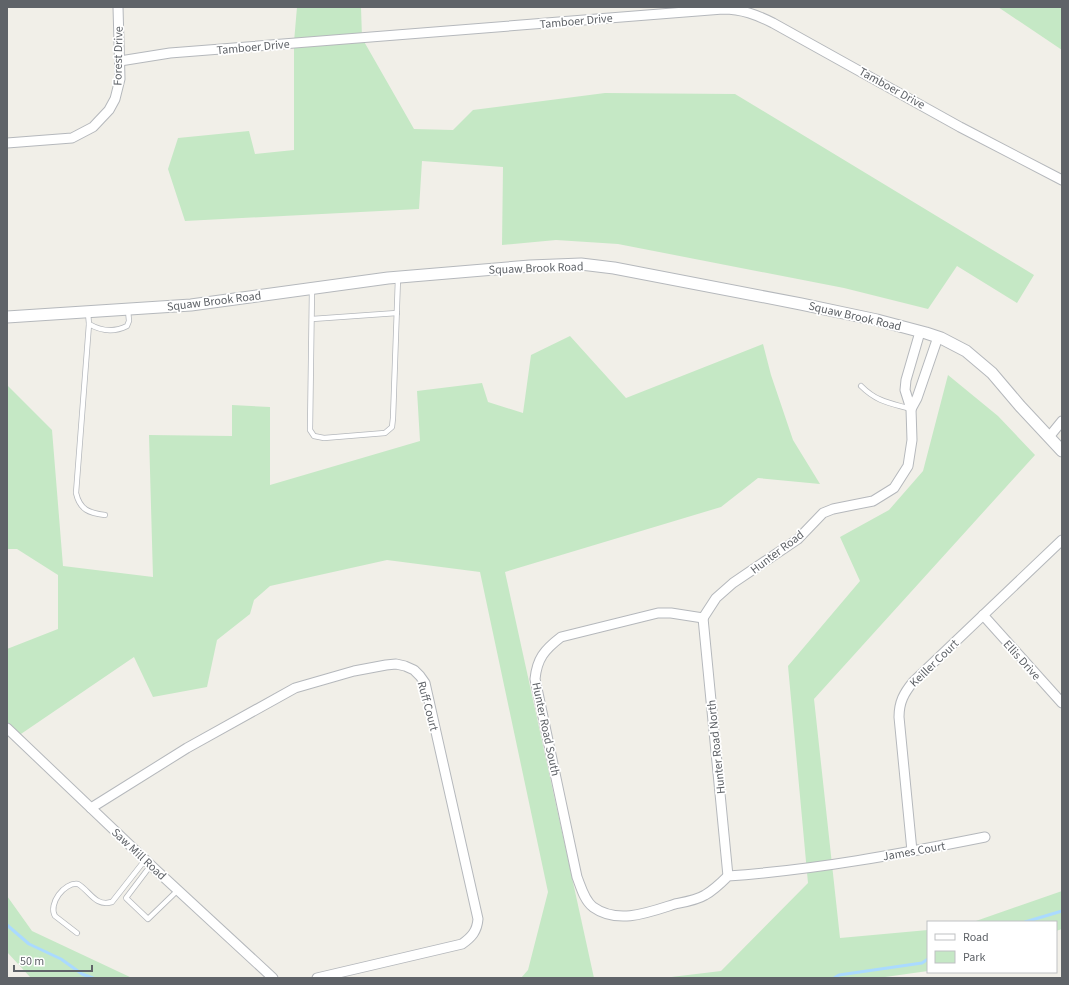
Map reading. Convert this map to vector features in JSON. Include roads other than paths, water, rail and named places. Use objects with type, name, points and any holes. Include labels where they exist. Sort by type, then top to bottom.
[{"type":"street","name":"Forest Drive","points":[[7,143],[72,138],[93,127],[109,110],[115,99],[120,79],[118,7]]},
{"type":"street","name":"Tamboer Drive","points":[[120,61],[170,53],[736,9],[753,14],[773,23],[960,126],[1062,180]]},
{"type":"street","name":"Squaw Brook Road","points":[[7,317],[191,305],[312,288],[398,278],[530,266],[581,264],[614,268],[877,320],[938,337],[955,345],[978,360],[992,373],[1020,406],[1062,450]]},
{"type":"street","name":"Hunter Road","points":[[703,618],[716,598],[733,583],[798,539],[823,513],[833,509],[873,501],[894,488],[908,466],[912,440],[911,409],[905,390],[906,380],[920,332]]},
{"type":"street","name":"Hunter Road","points":[[911,409],[917,398],[938,337]]},
{"type":"street","points":[[1049,437],[1062,421]]},
{"type":"street","name":"Keiller Court","points":[[912,851],[898,717],[902,698],[913,682],[1062,540]]},
{"type":"street","name":"Hunter Road South","points":[[703,618],[671,613],[658,613],[560,637],[550,645],[537,666],[535,680],[577,877],[585,897],[592,906],[607,913],[622,916],[634,916],[703,896],[719,885],[728,876]]},
{"type":"street","name":"Ellis Drive","points":[[983,615],[1062,703]]},
{"type":"street","name":"Hunter Road North","points":[[703,618],[728,876]]},
{"type":"street","name":"Ruff Court","points":[[91,808],[187,748],[295,688],[354,671],[386,665],[396,664],[414,670],[425,683],[478,919],[477,927],[470,939],[462,944],[317,978]]},
{"type":"street","name":"Saw Mill Road","points":[[7,728],[272,978]]},
{"type":"street","name":"James Court","points":[[728,876],[770,873],[842,863],[985,838]]},
{"type":"lane","points":[[312,288],[310,430],[314,436],[324,438],[385,433],[392,427],[393,418],[398,278]]},
{"type":"lane","points":[[89,324],[107,331],[122,328],[127,326],[128,310]]},
{"type":"lane","points":[[88,312],[89,324],[76,493],[78,502],[83,509],[95,514],[106,515]]},
{"type":"lane","points":[[312,319],[397,313]]},
{"type":"lane","points":[[861,386],[870,395],[880,400],[911,409]]},
{"type":"lane","points":[[148,862],[126,898],[148,920],[178,890]]},
{"type":"lane","points":[[78,933],[53,913],[54,901],[67,886],[78,884],[97,902],[112,902],[148,862]]},
{"type":"waterway","points":[[1028,921],[1062,911]]},
{"type":"waterway","points":[[7,925],[29,944],[61,959],[82,974],[93,978]]},
{"type":"waterway","points":[[834,978],[839,975],[922,963],[927,960]]}]
